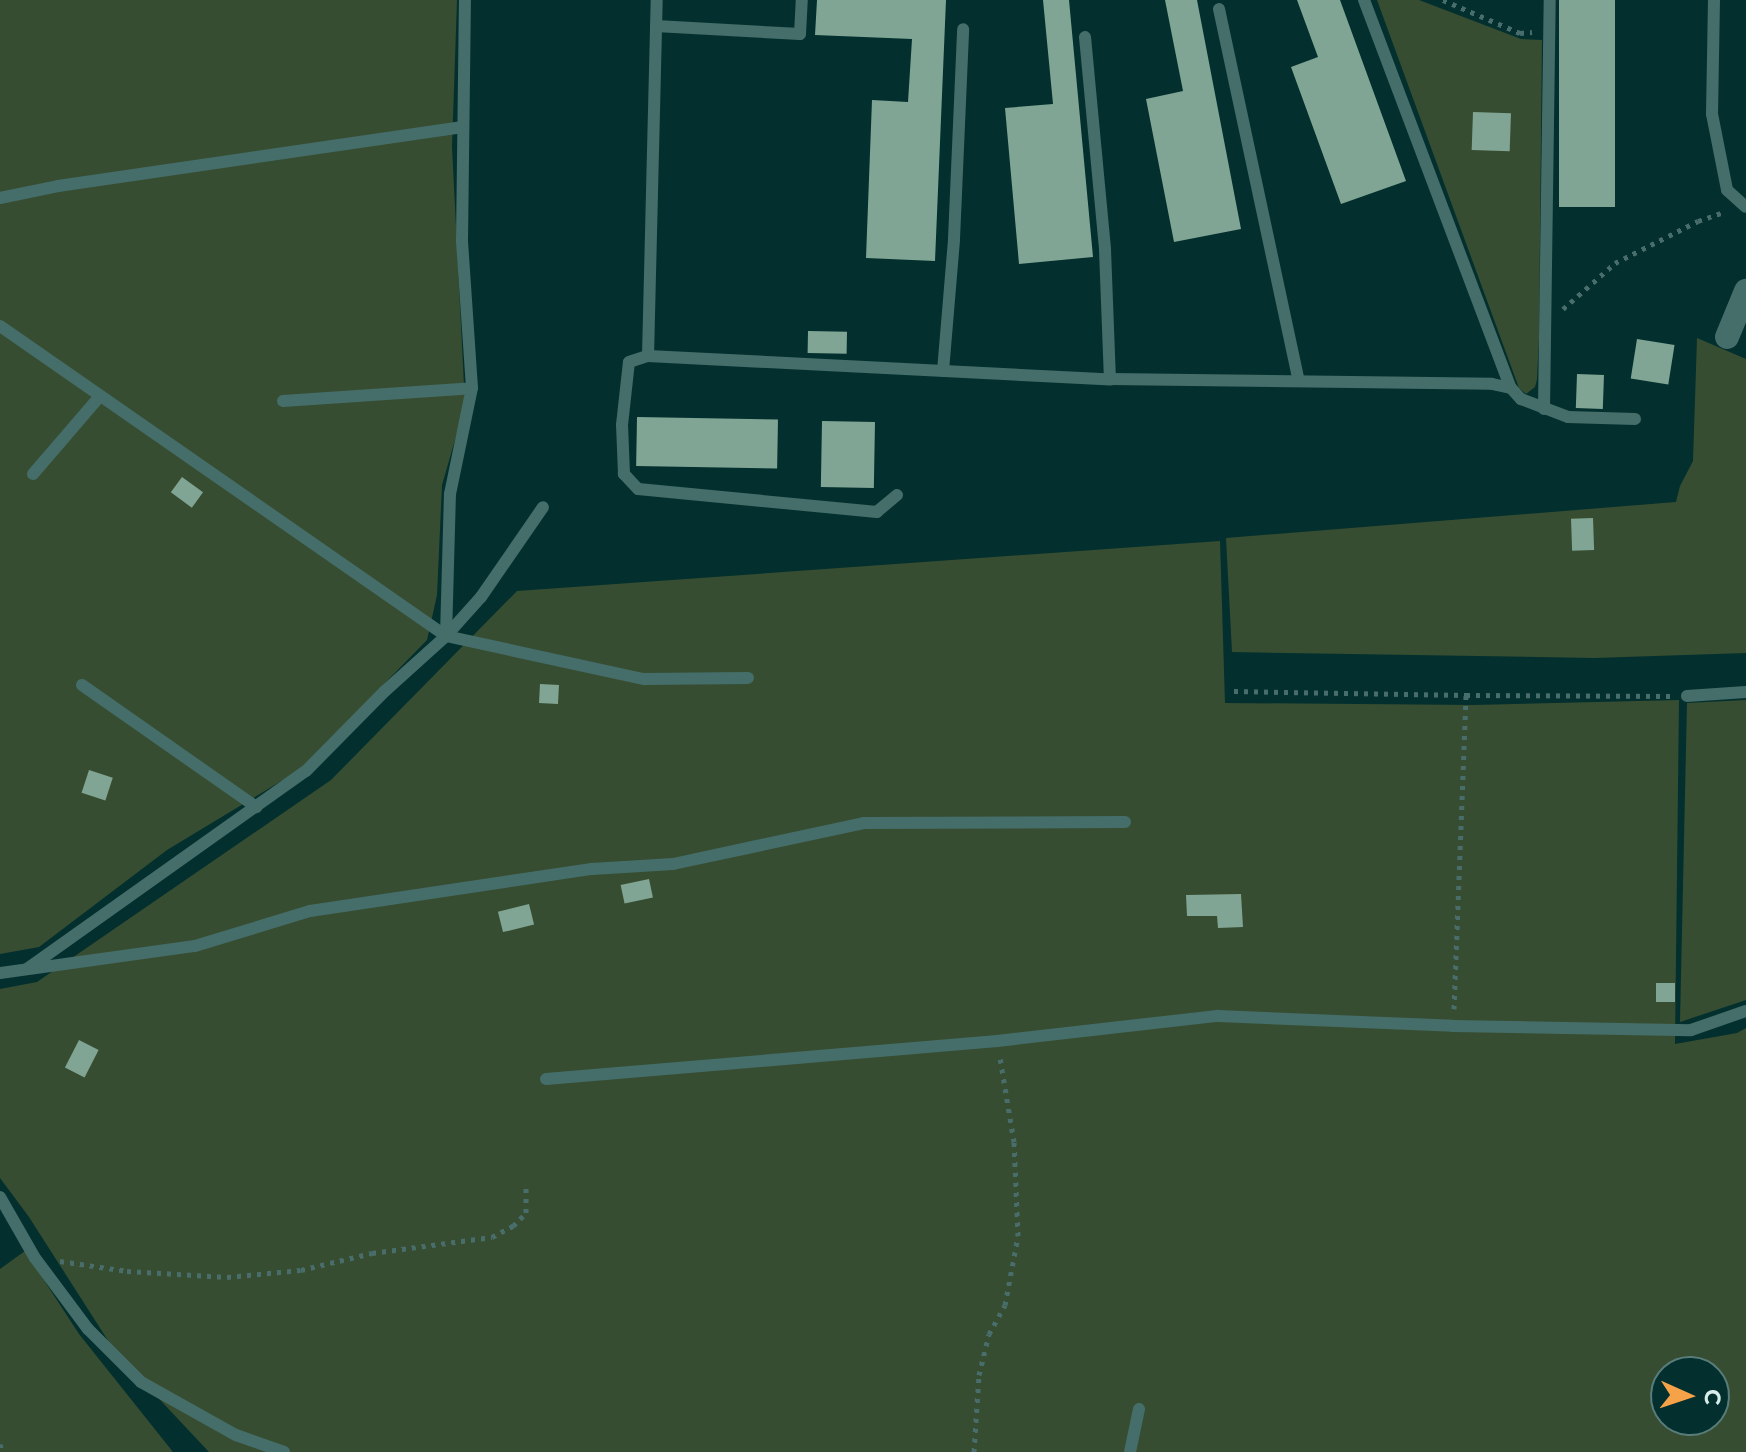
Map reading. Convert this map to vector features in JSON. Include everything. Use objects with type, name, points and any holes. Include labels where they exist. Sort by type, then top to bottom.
[{"type":"street","points":[[1727,337],[1746,291]]},
{"type":"lane","points":[[446,636],[450,494],[472,388],[462,241],[465,0]]},
{"type":"lane","points":[[648,356],[657,0]]},
{"type":"lane","points":[[656,26],[800,34],[802,0]]},
{"type":"lane","points":[[1364,0],[1511,388],[1521,399],[1568,417],[1635,419]]},
{"type":"lane","points":[[1544,409],[1550,0]]},
{"type":"lane","points":[[1714,0],[1712,114],[1727,190],[1745,207]]},
{"type":"lane","points":[[1219,9],[1298,379]]},
{"type":"lane","points":[[943,371],[954,239],[963,29]]},
{"type":"lane","points":[[1085,37],[1105,250],[1110,379]]},
{"type":"lane","points":[[0,198],[74,183],[463,127]]},
{"type":"lane","points":[[0,326],[446,636],[644,679],[748,678]]},
{"type":"lane","points":[[897,495],[877,512],[638,489],[624,474],[622,425],[629,362],[648,356],[1110,379],[1298,379],[1492,384],[1511,388]]},
{"type":"lane","points":[[283,401],[472,388]]},
{"type":"lane","points":[[33,474],[100,396]]},
{"type":"lane","points":[[27,969],[306,771],[385,691],[446,636],[481,597],[543,507]]},
{"type":"lane","points":[[82,685],[256,807]]},
{"type":"lane","points":[[1687,696],[1746,692]]},
{"type":"lane","points":[[0,973],[195,946],[310,911],[592,869],[673,864],[864,823],[1125,822]]},
{"type":"lane","points":[[546,1079],[997,1041],[1218,1016],[1453,1026],[1691,1030],[1746,1011]]},
{"type":"lane","points":[[0,1197],[35,1258],[88,1329],[141,1382],[236,1435],[284,1452]]},
{"type":"lane","points":[[1130,1452],[1139,1409]]},
{"type":"path","points":[[1443,0],[1520,33],[1549,32]]},
{"type":"path","points":[[1546,328],[1615,263],[1698,221],[1745,207]]},
{"type":"path","points":[[1234,691],[1687,696]]},
{"type":"path","points":[[1453,1026],[1466,695]]},
{"type":"path","points":[[974,1452],[979,1375],[989,1334],[1005,1305],[1018,1236],[1014,1142],[997,1041]]},
{"type":"path","points":[[35,1258],[127,1271],[227,1277],[301,1270],[372,1253],[492,1237],[513,1226],[526,1213],[526,1188]]},
{"type":"path","points":[[0,1444],[2,1452]]},
{"type":"green space","points":[[0,0],[457,0],[452,147],[465,405],[442,485],[437,595],[427,640],[301,769],[167,850],[39,947],[0,954]]},
{"type":"green space","points":[[1377,0],[1419,0],[1521,39],[1542,40],[1539,338],[1537,379],[1535,387],[1526,394],[1519,388]]},
{"type":"green space","points":[[1697,338],[1746,359],[1746,653],[1594,658],[1232,652],[1226,538],[1676,502],[1680,486],[1693,461]]},
{"type":"green space","points":[[1220,541],[1225,703],[1474,705],[1679,700],[1675,1044],[1737,1033],[1746,1028],[1746,1452],[209,1452],[116,1353],[29,1217],[0,1178],[0,989],[37,982],[331,780],[517,591]]},
{"type":"green space","points":[[1746,700],[1746,1000],[1680,1022],[1687,703]]},
{"type":"green space","points":[[25,1251],[79,1334],[173,1452],[0,1452],[0,1269]]},
{"type":"building","points":[[817,0],[946,0],[935,261],[866,258],[872,100],[908,102],[912,39],[815,35]]},
{"type":"building","points":[[1043,0],[1069,0],[1093,257],[1019,264],[1005,108],[1053,104]]},
{"type":"building","points":[[1165,0],[1197,0],[1241,229],[1174,242],[1146,99],[1183,91]]},
{"type":"building","points":[[1297,0],[1340,0],[1406,181],[1341,204],[1291,67],[1318,57]]},
{"type":"building","points":[[1559,0],[1615,0],[1615,207],[1559,207]]},
{"type":"building","points":[[1473,112],[1511,113],[1510,151],[1472,150]]},
{"type":"building","points":[[808,331],[847,332],[847,354],[808,353]]},
{"type":"building","points":[[1637,339],[1675,345],[1668,384],[1631,379]]},
{"type":"building","points":[[1577,374],[1604,375],[1603,409],[1576,408]]},
{"type":"building","points":[[637,417],[778,419],[777,468],[636,466]]},
{"type":"building","points":[[822,421],[875,422],[874,488],[821,487]]},
{"type":"building","points":[[182,477],[203,492],[192,508],[171,492]]},
{"type":"building","points":[[1593,518],[1594,550],[1572,551],[1571,519]]},
{"type":"building","points":[[540,684],[559,685],[558,704],[539,703]]},
{"type":"building","points":[[89,770],[113,778],[105,801],[82,793]]},
{"type":"building","points":[[649,879],[653,898],[625,904],[621,885]]},
{"type":"building","points":[[1241,894],[1243,927],[1218,928],[1217,916],[1187,916],[1186,895]]},
{"type":"building","points":[[529,904],[534,924],[503,932],[498,912]]},
{"type":"building","points":[[1656,983],[1675,983],[1675,1002],[1656,1002]]},
{"type":"building","points":[[79,1040],[99,1050],[85,1078],[65,1068]]}]
